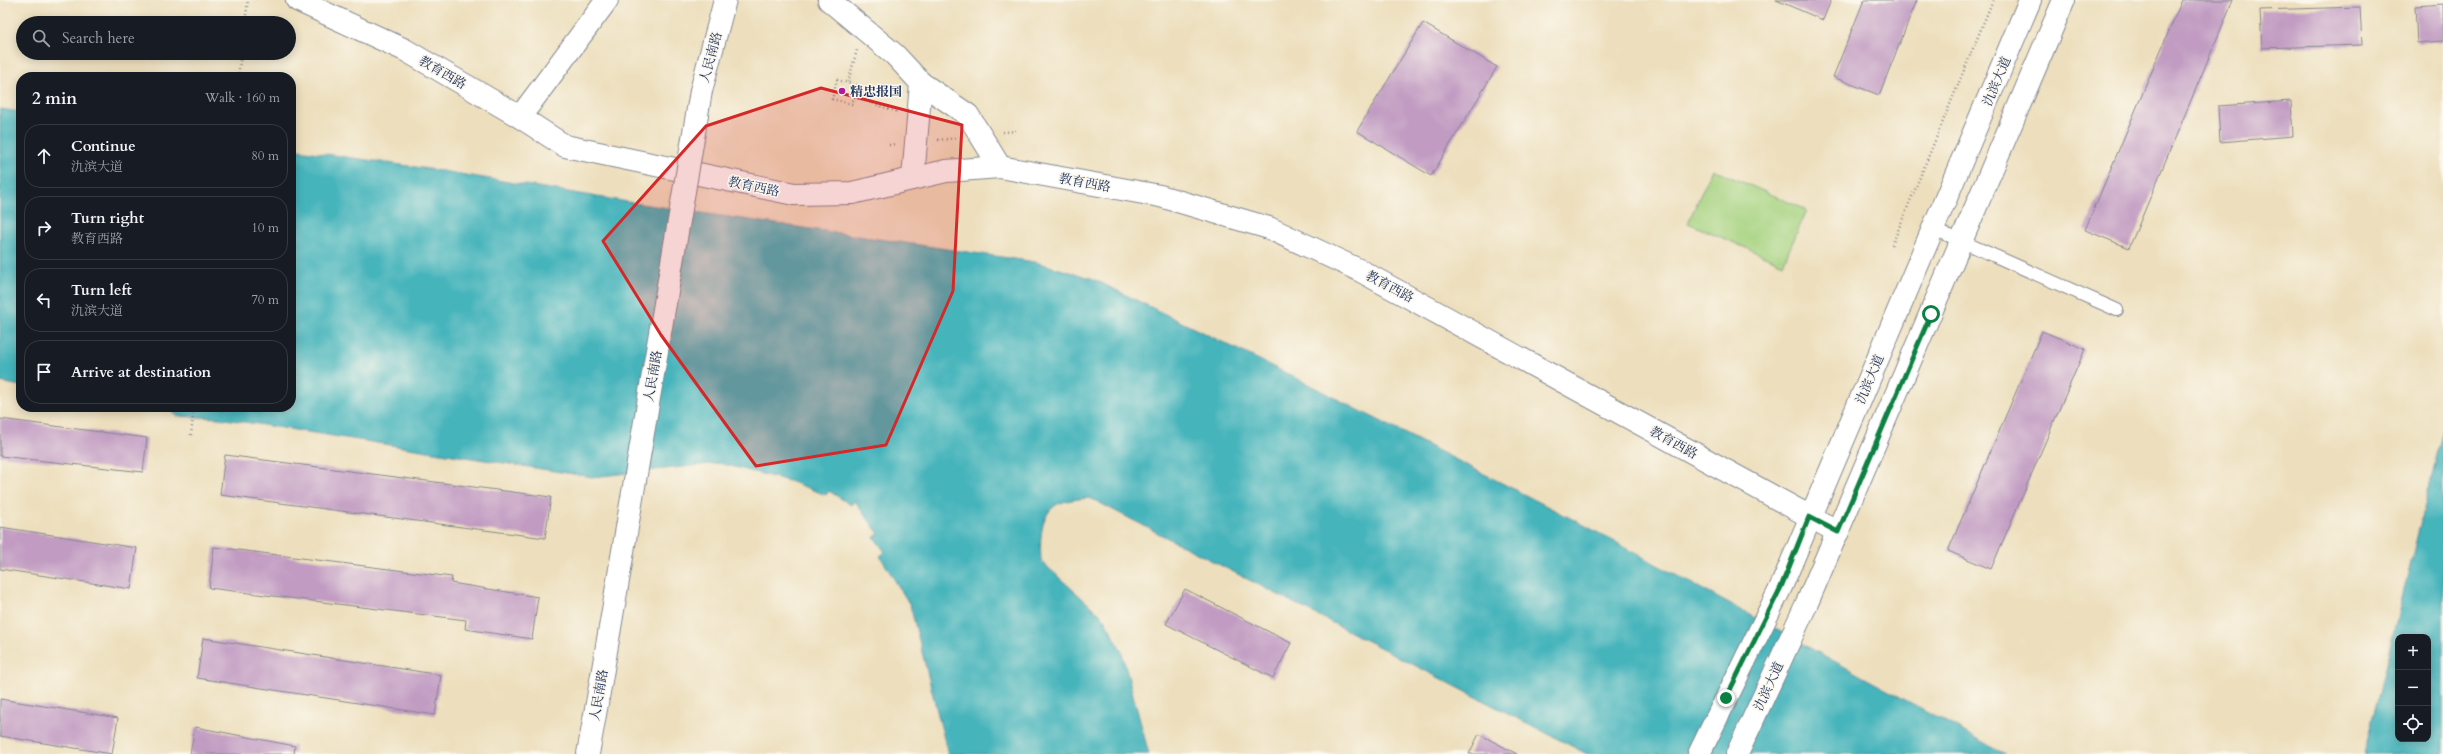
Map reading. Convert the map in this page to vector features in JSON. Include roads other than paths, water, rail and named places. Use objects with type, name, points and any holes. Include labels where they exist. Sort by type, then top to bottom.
[{"type":"main road","name":"教育西路","points":[[297,0],[405,50],[520,117],[564,146],[794,194],[852,193],[946,170],[1000,167],[1160,196],[1269,228],[1359,270],[1545,370],[1838,532]]},
{"type":"main road","points":[[520,117],[607,0]]},
{"type":"main road","name":"人民南路","points":[[588,754],[701,91],[725,0]]},
{"type":"main road","points":[[829,0],[894,55],[921,83],[968,115],[1000,167]]},
{"type":"main road","name":"氿滨大道","points":[[1699,754],[1781,587],[1809,517],[1934,229],[2030,0]]},
{"type":"main road","name":"氿滨大道","points":[[1737,754],[1838,532],[2064,0]]},
{"type":"main road","points":[[913,178],[921,83]]},
{"type":"lane","points":[[1934,229],[2117,310]]},
{"type":"water","points":[[0,109],[16,111],[16,385],[0,382]]},
{"type":"water","points":[[296,150],[436,170],[634,203],[1035,262],[1091,278],[1292,376],[1584,525],[2005,754],[1587,754],[1090,498],[1064,502],[1056,505],[1050,510],[1046,516],[1042,531],[1041,561],[1104,618],[1121,650],[1149,754],[948,754],[910,605],[880,556],[885,552],[874,537],[879,534],[855,501],[851,505],[829,491],[826,495],[789,481],[719,463],[592,477],[219,418],[177,416],[172,412],[296,412]]},
{"type":"water","points":[[2443,430],[2443,754],[2364,754]]},
{"type":"place","name":"精忠报国","points":[[842,91]]}]
